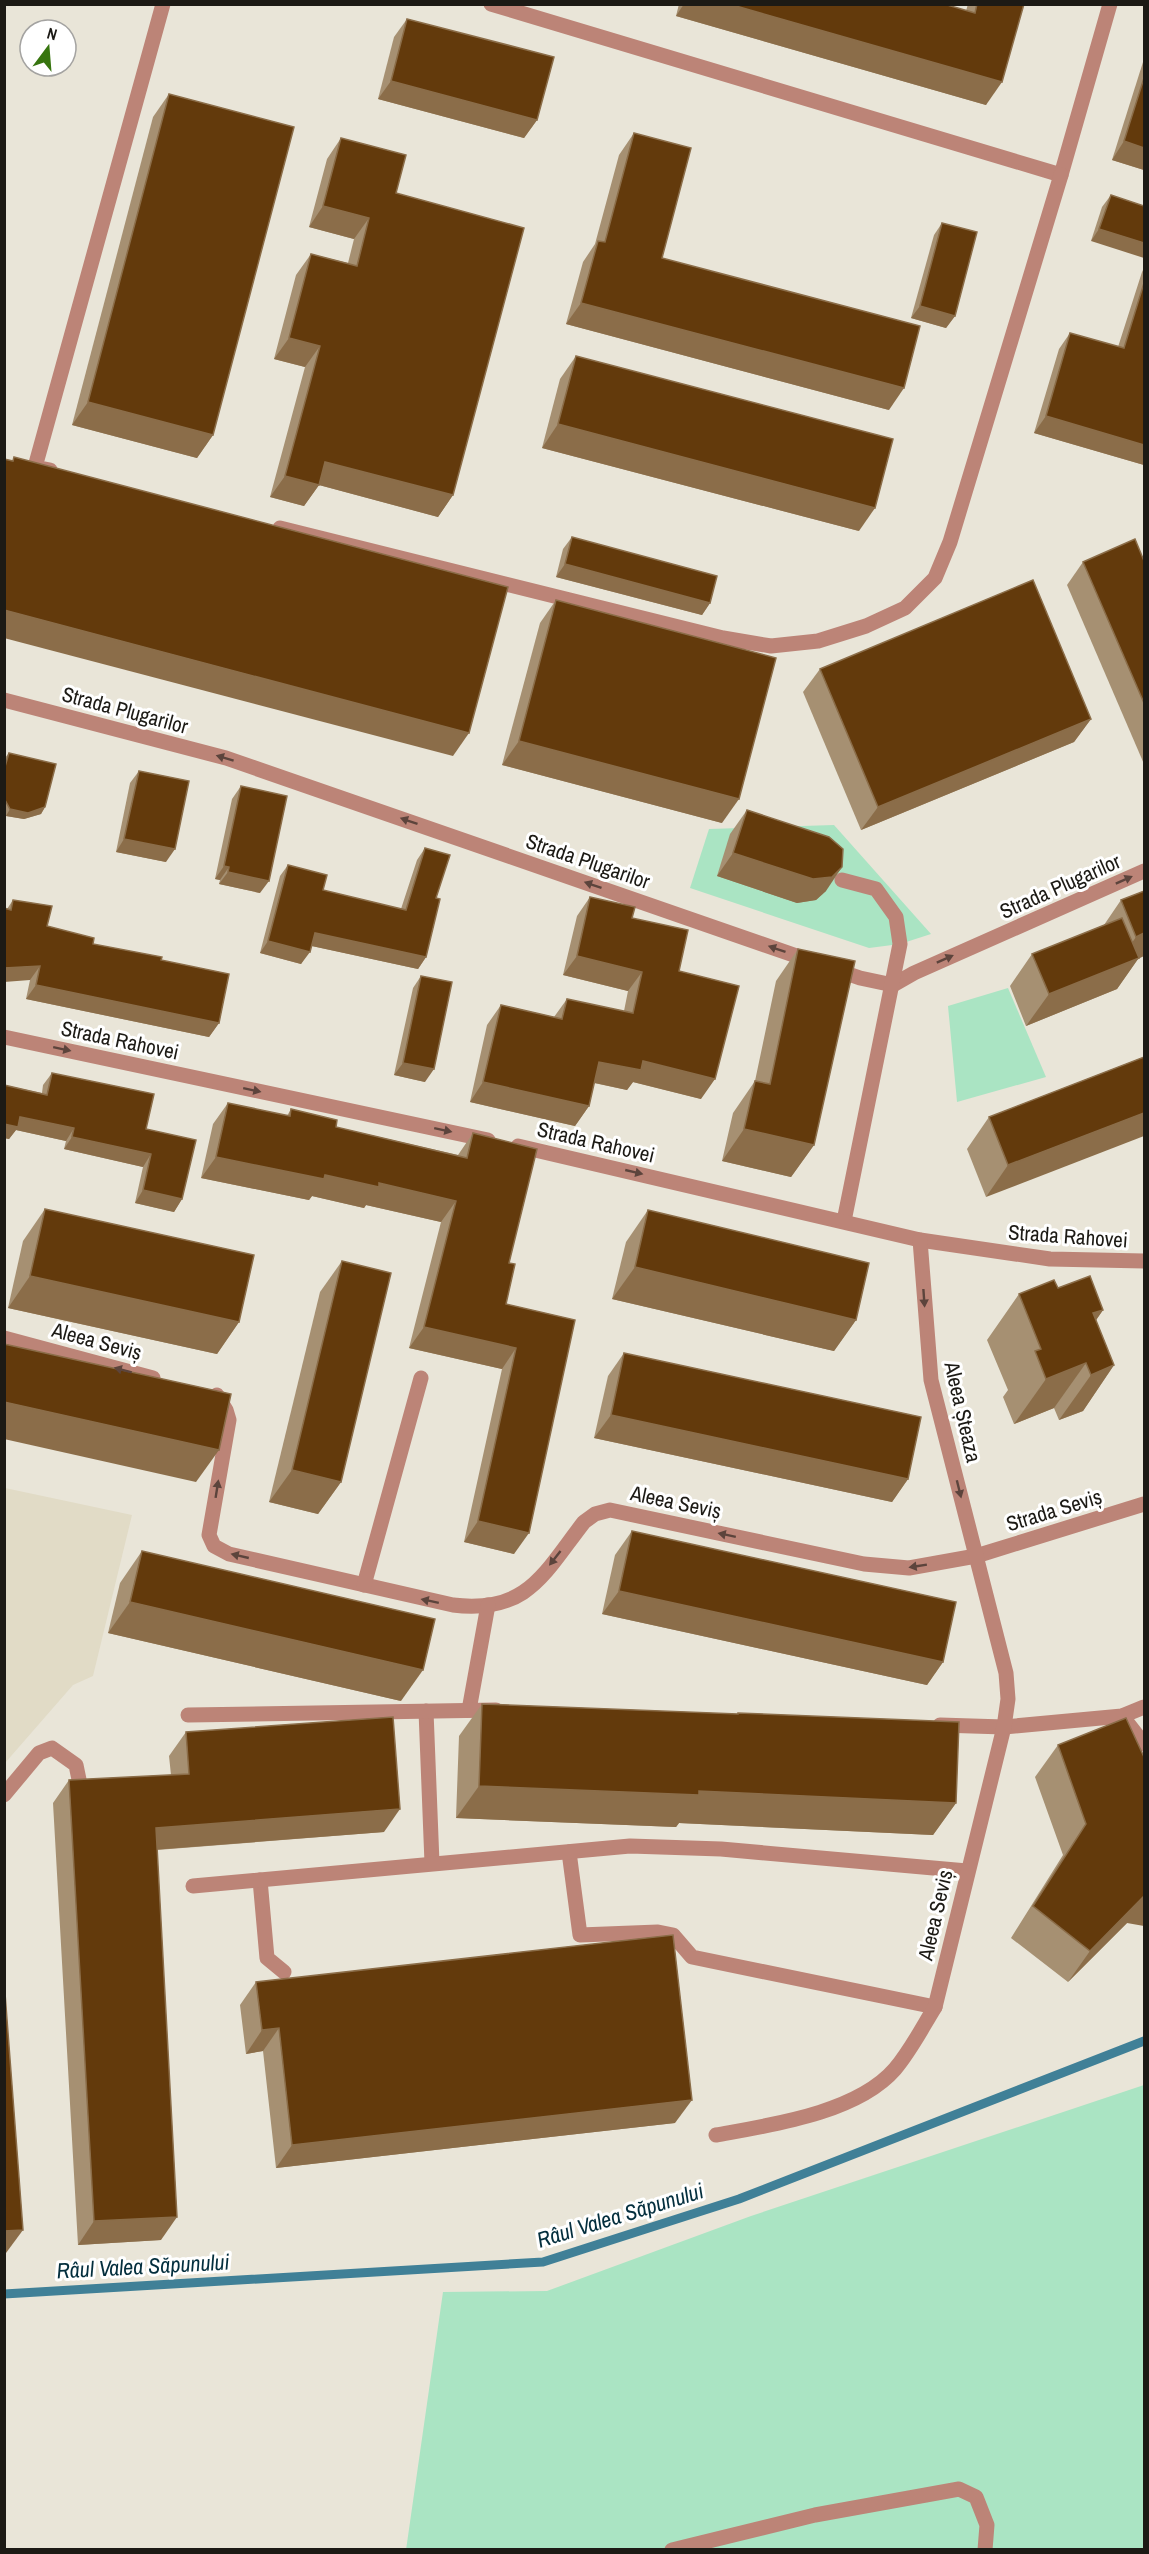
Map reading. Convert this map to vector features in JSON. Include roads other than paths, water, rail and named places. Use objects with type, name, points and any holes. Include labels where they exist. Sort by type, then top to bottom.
[{"type":"street","points":[[70,475],[35,467],[163,4]]},
{"type":"street","points":[[491,4],[1061,175]]},
{"type":"street","points":[[264,524],[723,638],[771,646],[818,641],[866,626],[906,608],[935,578],[954,531],[1110,4]]},
{"type":"street","name":"Strada Plugarilor","points":[[4,700],[226,758],[860,978],[893,985],[914,973],[1144,871]]},
{"type":"street","points":[[842,880],[876,889],[896,917],[900,944],[844,1221]]},
{"type":"street","name":"Strada Rahovei","points":[[4,1037],[544,1152],[920,1240],[1050,1259],[1144,1261]]},
{"type":"street","name":"Aleea Șteaza","points":[[920,1240],[931,1380],[976,1556]]},
{"type":"street","name":"Aleea Seviș","points":[[4,1338],[172,1383]]},
{"type":"street","points":[[364,1585],[421,1378]]},
{"type":"street","name":"Aleea Seviș","points":[[206,1392],[217,1395],[229,1420],[209,1535],[214,1546],[229,1554],[453,1605],[488,1605],[512,1599],[531,1589],[584,1522],[595,1514],[610,1510],[885,1567],[909,1568],[976,1556],[1006,1673],[1008,1699],[1004,1728],[934,2007],[912,2045],[893,2071],[864,2094],[797,2120],[716,2135]]},
{"type":"street","name":"Strada Seviș","points":[[976,1556],[1144,1504]]},
{"type":"street","points":[[469,1710],[488,1605]]},
{"type":"street","points":[[921,1725],[1004,1728],[1122,1716],[1144,1707]]},
{"type":"street","points":[[426,1711],[432,1863]]},
{"type":"street","points":[[188,1715],[516,1711]]},
{"type":"street","points":[[1122,1716],[1144,1744]]},
{"type":"street","points":[[4,1795],[39,1753],[52,1748],[76,1765],[82,1794]]},
{"type":"street","points":[[194,1886],[630,1846],[689,1848],[967,1871]]},
{"type":"street","points":[[569,1852],[580,1935],[658,1932],[673,1935],[692,1957],[934,2007]]},
{"type":"street","points":[[260,1880],[267,1958],[284,1972]]},
{"type":"street","points":[[672,2550],[816,2516],[959,2489],[975,2497],[987,2525],[985,2550]]},
{"type":"waterway","name":"Râul Valea Săpunului","points":[[4,2294],[543,2262],[739,2199],[1144,2041]]}]
